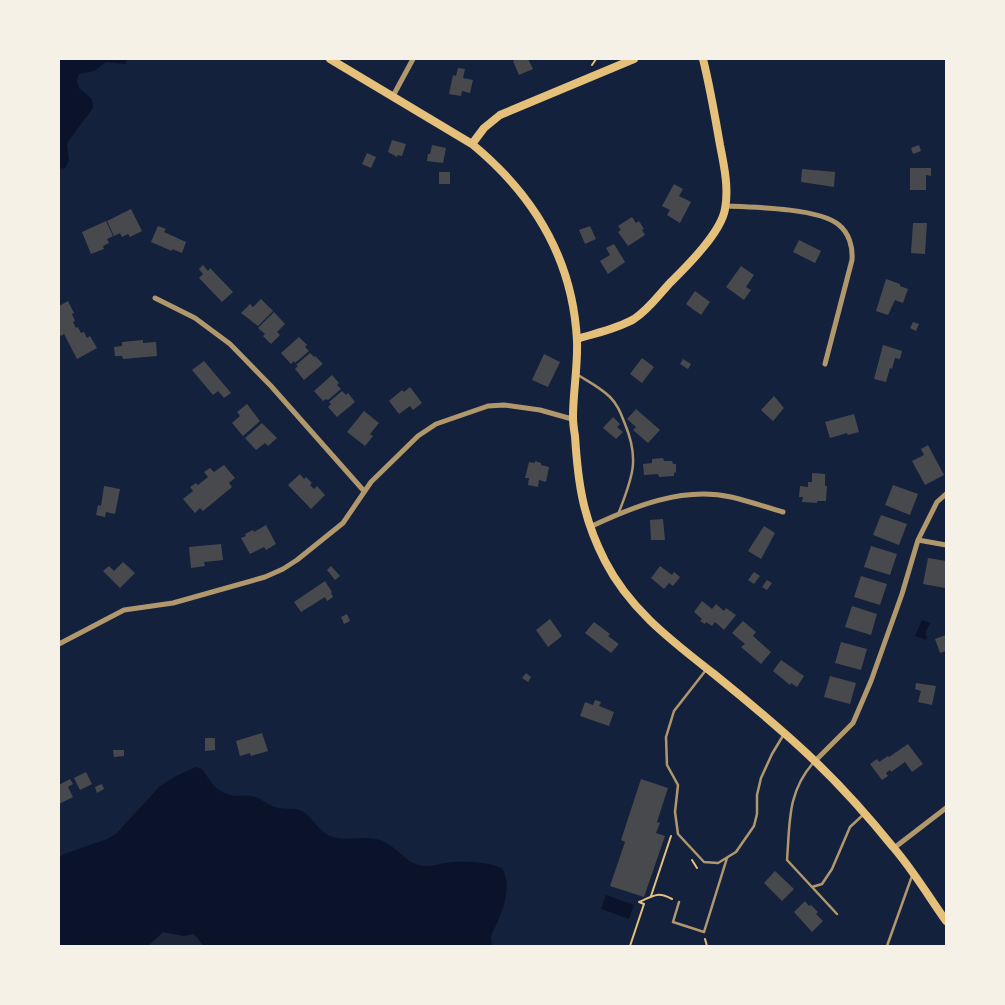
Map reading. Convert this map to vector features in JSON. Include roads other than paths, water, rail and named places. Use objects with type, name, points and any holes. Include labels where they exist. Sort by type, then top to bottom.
[{"type":"main road","points":[[330,59],[472,144],[494,163],[524,196],[551,238],[563,268],[572,305],[577,339],[572,419],[579,488],[590,527],[611,573],[631,601],[660,632],[707,668],[814,762],[894,848],[946,922]]},
{"type":"main road","points":[[472,144],[484,128],[500,115],[634,59]]},
{"type":"main road","points":[[577,339],[630,321],[642,313],[685,269],[719,225],[725,206],[724,165],[712,96],[703,59]]},
{"type":"street","points":[[393,96],[413,59]]},
{"type":"street","points":[[725,206],[781,210],[816,215],[834,222],[846,233],[850,243],[852,260],[825,364]]},
{"type":"street","points":[[155,298],[195,318],[230,344],[271,386],[364,491]]},
{"type":"street","points":[[59,644],[124,610],[174,603],[265,577],[283,569],[343,523],[364,491],[418,436],[436,424],[488,406],[504,405],[540,410],[572,419]]},
{"type":"street","points":[[590,527],[630,508],[672,497],[703,494],[730,496],[783,512]]},
{"type":"street","points":[[814,762],[853,723],[874,674],[902,594],[918,540],[937,502],[946,494]]},
{"type":"street","points":[[918,540],[946,545]]},
{"type":"street","points":[[894,848],[946,808]]},
{"type":"lane","points":[[576,374],[609,397],[617,406],[629,434],[634,461],[632,478],[618,514]]},
{"type":"lane","points":[[707,668],[674,711],[666,737],[668,765],[678,785],[675,812],[678,834],[704,862],[718,863],[736,852],[754,826],[757,814],[757,795],[761,778],[784,734]]},
{"type":"lane","points":[[814,762],[805,772],[794,792],[790,816],[787,860],[837,914]]},
{"type":"lane","points":[[812,887],[822,884],[832,869],[850,827],[863,814]]},
{"type":"lane","points":[[679,902],[673,922],[704,932],[727,858]]},
{"type":"lane","points":[[886,946],[913,874]]}]
